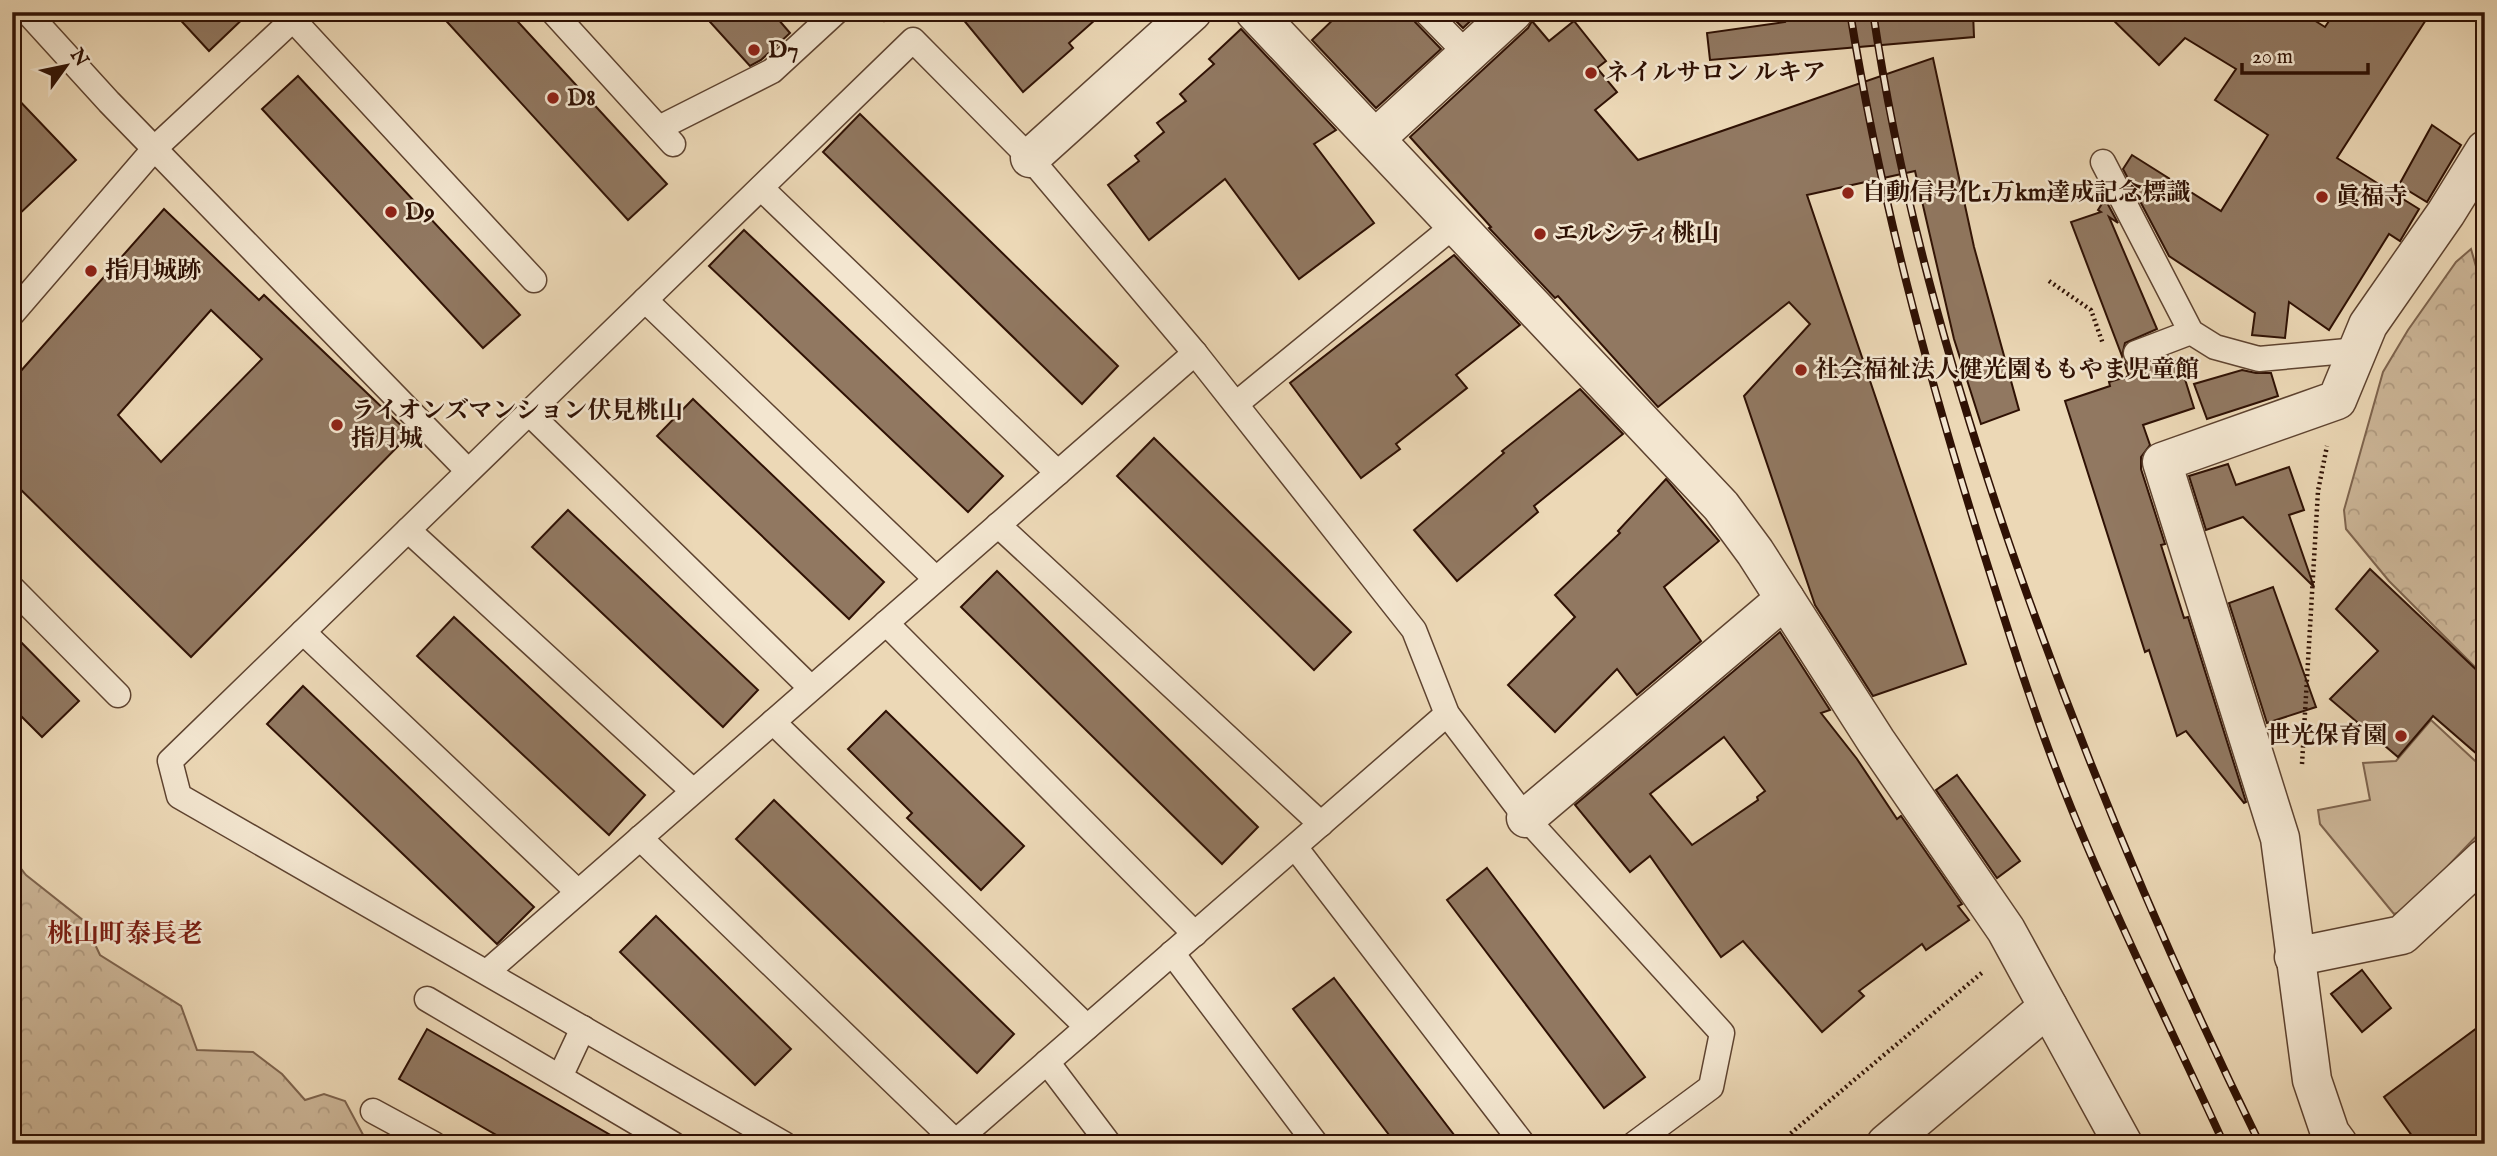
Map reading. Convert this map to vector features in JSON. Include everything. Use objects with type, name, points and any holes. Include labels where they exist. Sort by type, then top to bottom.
[{"type":"street","points":[[1030,158],[1192,12]]},
{"type":"street","points":[[1255,12],[1721,506],[1785,599],[1876,741],[2006,930],[2123,1144]]},
{"type":"street","points":[[1375,139],[1513,12]]},
{"type":"street","points":[[2338,1144],[2330,1133],[2312,1080],[2280,838],[2162,461],[2337,400],[2368,325],[2485,150]]},
{"type":"street","points":[[1526,818],[1785,599]]},
{"type":"street","points":[[2294,957],[2402,935],[2485,858]]},
{"type":"street","points":[[1886,1144],[2049,1007]]},
{"type":"lane","points":[[27,12],[109,102],[468,471]]},
{"type":"lane","points":[[553,12],[666,136],[772,71],[836,12]]},
{"type":"lane","points":[[1426,12],[1467,54]]},
{"type":"lane","points":[[13,311],[155,148],[293,15],[534,280]]},
{"type":"lane","points":[[784,1144],[179,796],[170,761],[913,40],[1030,158],[1195,353],[1414,630],[1447,714],[1526,818],[1722,1033],[1711,1087],[1634,1144]]},
{"type":"lane","points":[[2103,162],[2191,332],[2215,347],[2259,359],[2358,350]]},
{"type":"lane","points":[[761,188],[1058,473]]},
{"type":"lane","points":[[1236,404],[1456,224]]},
{"type":"lane","points":[[645,300],[936,579]]},
{"type":"lane","points":[[2136,353],[2191,332]]},
{"type":"lane","points":[[487,972],[1195,353]]},
{"type":"lane","points":[[529,413],[811,688]]},
{"type":"lane","points":[[998,525],[1321,824]]},
{"type":"lane","points":[[408,530],[693,792]]},
{"type":"lane","points":[[12,587],[118,695]]},
{"type":"lane","points":[[886,623],[1195,934]]},
{"type":"lane","points":[[303,632],[578,892]]},
{"type":"lane","points":[[640,838],[954,1143],[1447,714]]},
{"type":"lane","points":[[773,722],[1087,1027]]},
{"type":"lane","points":[[1295,847],[1522,1144]]},
{"type":"lane","points":[[1172,953],[1316,1144]]},
{"type":"lane","points":[[427,999],[673,1144]]},
{"type":"lane","points":[[560,1077],[583,1028]]},
{"type":"lane","points":[[1047,1062],[1109,1144]]},
{"type":"lane","points":[[373,1111],[434,1144]]},
{"type":"path","points":[[2049,281],[2091,310]]},
{"type":"path","points":[[2302,769],[2318,491],[2337,400]]},
{"type":"path","points":[[1778,1144],[1984,971]]},
{"type":"green space","points":[[2471,249],[2485,298],[2485,677],[2389,581],[2346,529],[2344,510],[2383,372],[2408,330],[2456,262]]},
{"type":"green space","points":[[2431,720],[2485,770],[2485,827],[2406,910],[2394,914],[2320,824],[2318,810],[2370,800],[2363,763],[2396,761]]},
{"type":"green space","points":[[12,857],[26,875],[84,921],[100,955],[181,1006],[197,1050],[253,1052],[282,1074],[305,1100],[324,1094],[345,1101],[368,1144],[12,1144]]},
{"type":"building","points":[[173,12],[250,12],[209,51]]},
{"type":"building","name":"D8","points":[[438,12],[509,12],[667,184],[628,220]]},
{"type":"building","name":"D7","points":[[701,12],[772,12],[790,33],[761,60],[750,66]]},
{"type":"building","points":[[957,12],[1104,12],[1069,43],[1073,48],[1023,92]]},
{"type":"building","points":[[1341,12],[1412,12],[1415,22],[1441,49],[1376,108],[1312,40]]},
{"type":"building","points":[[1447,12],[1480,12],[1463,28]]},
{"type":"building","points":[[1783,12],[1973,12],[1974,37],[1710,60],[1707,33],[1785,22]]},
{"type":"building","points":[[2105,12],[2301,12],[2325,27],[2335,12],[2431,12],[2337,158],[2419,209],[2400,241],[2389,234],[2329,330],[2289,302],[2285,338],[2252,335],[2255,313],[2169,256],[2123,169],[2132,155],[2221,211],[2268,135],[2215,100],[2236,69],[2185,38],[2159,65]]},
{"type":"building","points":[[1532,21],[1549,41],[1574,21],[1606,61],[1597,68],[1617,92],[1595,110],[1638,160],[1933,58],[1974,247],[2019,410],[1981,424],[1954,339],[1915,171],[1807,195],[1966,664],[1873,696],[1815,605],[1744,396],[1810,324],[1789,302],[1658,407],[1558,296],[1555,298],[1489,228],[1491,227],[1410,137],[1528,28]]},
{"type":"building","points":[[1241,29],[1336,130],[1314,144],[1374,223],[1299,279],[1225,179],[1149,240],[1108,185],[1139,161],[1135,156],[1164,132],[1157,123],[1186,101],[1180,94],[1214,64],[1209,59]]},
{"type":"building","name":"D9","points":[[298,76],[520,315],[483,348],[262,109]]},
{"type":"building","points":[[12,93],[76,160],[12,221]]},
{"type":"building","points":[[860,114],[1118,366],[1082,404],[823,152]]},
{"type":"building","points":[[2432,125],[2461,145],[2427,202],[2399,185]]},
{"type":"building","points":[[2105,199],[2118,223],[2109,217],[2157,329],[2125,343],[2122,356],[2071,222],[2101,212],[2098,210]]},
{"type":"building","name":"ライオンズマンション伏見桃山 指月城","points":[[164,209],[259,300],[264,295],[410,434],[191,657],[12,481],[12,381]],"holes":[[[211,310],[262,359],[161,462],[118,415]]]},
{"type":"building","points":[[744,230],[1003,476],[968,512],[709,266]]},
{"type":"building","points":[[1454,255],[1520,325],[1456,375],[1467,388],[1396,444],[1400,449],[1361,478],[1290,383]]},
{"type":"building","points":[[2169,356],[2172,362],[2179,360],[2194,408],[2143,425],[2150,445],[2141,457],[2141,469],[2165,544],[2161,545],[2184,618],[2188,617],[2246,802],[2244,803],[2186,731],[2177,736],[2149,650],[2145,652],[2065,401],[2110,386],[2109,382],[2129,376],[2123,360],[2134,368]]},
{"type":"building","points":[[2242,370],[2271,373],[2278,396],[2207,419],[2194,384]]},
{"type":"building","points":[[1580,389],[1623,434],[1534,506],[1538,512],[1457,581],[1414,530],[1504,453],[1502,451]]},
{"type":"building","points":[[693,399],[884,582],[849,619],[657,436]]},
{"type":"building","points":[[1154,438],[1351,632],[1314,670],[1117,476]]},
{"type":"building","points":[[2228,464],[2236,485],[2289,467],[2304,510],[2289,515],[2314,587],[2243,517],[2206,530],[2189,476]]},
{"type":"building","points":[[1666,479],[1719,541],[1664,587],[1701,641],[1637,695],[1617,669],[1555,732],[1508,685],[1575,617],[1555,595],[1620,533],[1618,531]]},
{"type":"building","points":[[568,510],[758,690],[723,727],[532,547]]},
{"type":"building","points":[[2370,569],[2485,678],[2485,761],[2433,716],[2398,757],[2330,699],[2378,651],[2336,609]]},
{"type":"building","points":[[997,571],[1258,827],[1222,864],[961,607]]},
{"type":"building","points":[[2273,587],[2316,707],[2267,723],[2229,603]]},
{"type":"building","points":[[454,617],[645,795],[609,835],[417,656]]},
{"type":"building","points":[[1780,632],[1830,710],[1821,713],[1857,759],[1897,819],[1901,816],[1962,904],[1958,906],[1969,920],[1926,950],[1922,944],[1859,991],[1864,996],[1822,1032],[1743,941],[1721,957],[1650,856],[1630,872],[1575,805]],"holes":[[[1724,737],[1765,791],[1757,797],[1758,800],[1692,845],[1650,794]]]},
{"type":"building","points":[[12,633],[79,701],[42,737],[12,707]]},
{"type":"building","points":[[303,686],[534,907],[497,944],[267,724]]},
{"type":"building","points":[[886,711],[1024,846],[981,890],[907,818],[912,813],[848,749]]},
{"type":"building","points":[[1957,775],[2020,861],[1997,878],[1936,790]]},
{"type":"building","points":[[774,800],[1014,1034],[977,1073],[736,839]]},
{"type":"building","points":[[1487,868],[1645,1077],[1604,1108],[1447,900]]},
{"type":"building","points":[[656,916],[791,1049],[755,1085],[620,952]]},
{"type":"building","points":[[2362,970],[2391,1008],[2362,1032],[2331,994]]},
{"type":"building","points":[[1334,978],[1461,1144],[1396,1144],[1293,1009]]},
{"type":"building","points":[[2485,1022],[2485,1144],[2418,1144],[2384,1097]]},
{"type":"building","points":[[427,1029],[626,1144],[512,1144],[399,1079]]},
{"type":"railway","points":[[1850,12],[1876,150],[1907,286],[1963,487],[2025,683],[2090,852],[2224,1144]]},
{"type":"railway","points":[[1873,12],[1897,147],[1929,281],[1967,413],[2009,543],[2036,620],[2125,848],[2190,997],[2260,1144]]},
{"type":"place","name":"D7","points":[[754,50]]},
{"type":"place","name":"ネイルサロン ルキア","points":[[1591,73]]},
{"type":"place","name":"D8","points":[[553,98]]},
{"type":"place","name":"自動信号化1万km達成記念標識","points":[[1848,193]]},
{"type":"place","name":"眞福寺","points":[[2322,197]]},
{"type":"place","name":"D9","points":[[391,212]]},
{"type":"place","name":"エルシティ桃山","points":[[1540,234]]},
{"type":"place","name":"指月城跡","points":[[91,271]]},
{"type":"place","name":"社会福祉法人健光園ももやま児童館","points":[[1801,370]]},
{"type":"place","name":"ライオンズマンション伏見桃山 指月城","points":[[337,425]]},
{"type":"place","name":"世光保育園","points":[[2401,736]]},
{"type":"district","name":"桃山町泰長老","points":[[125,934]]}]
